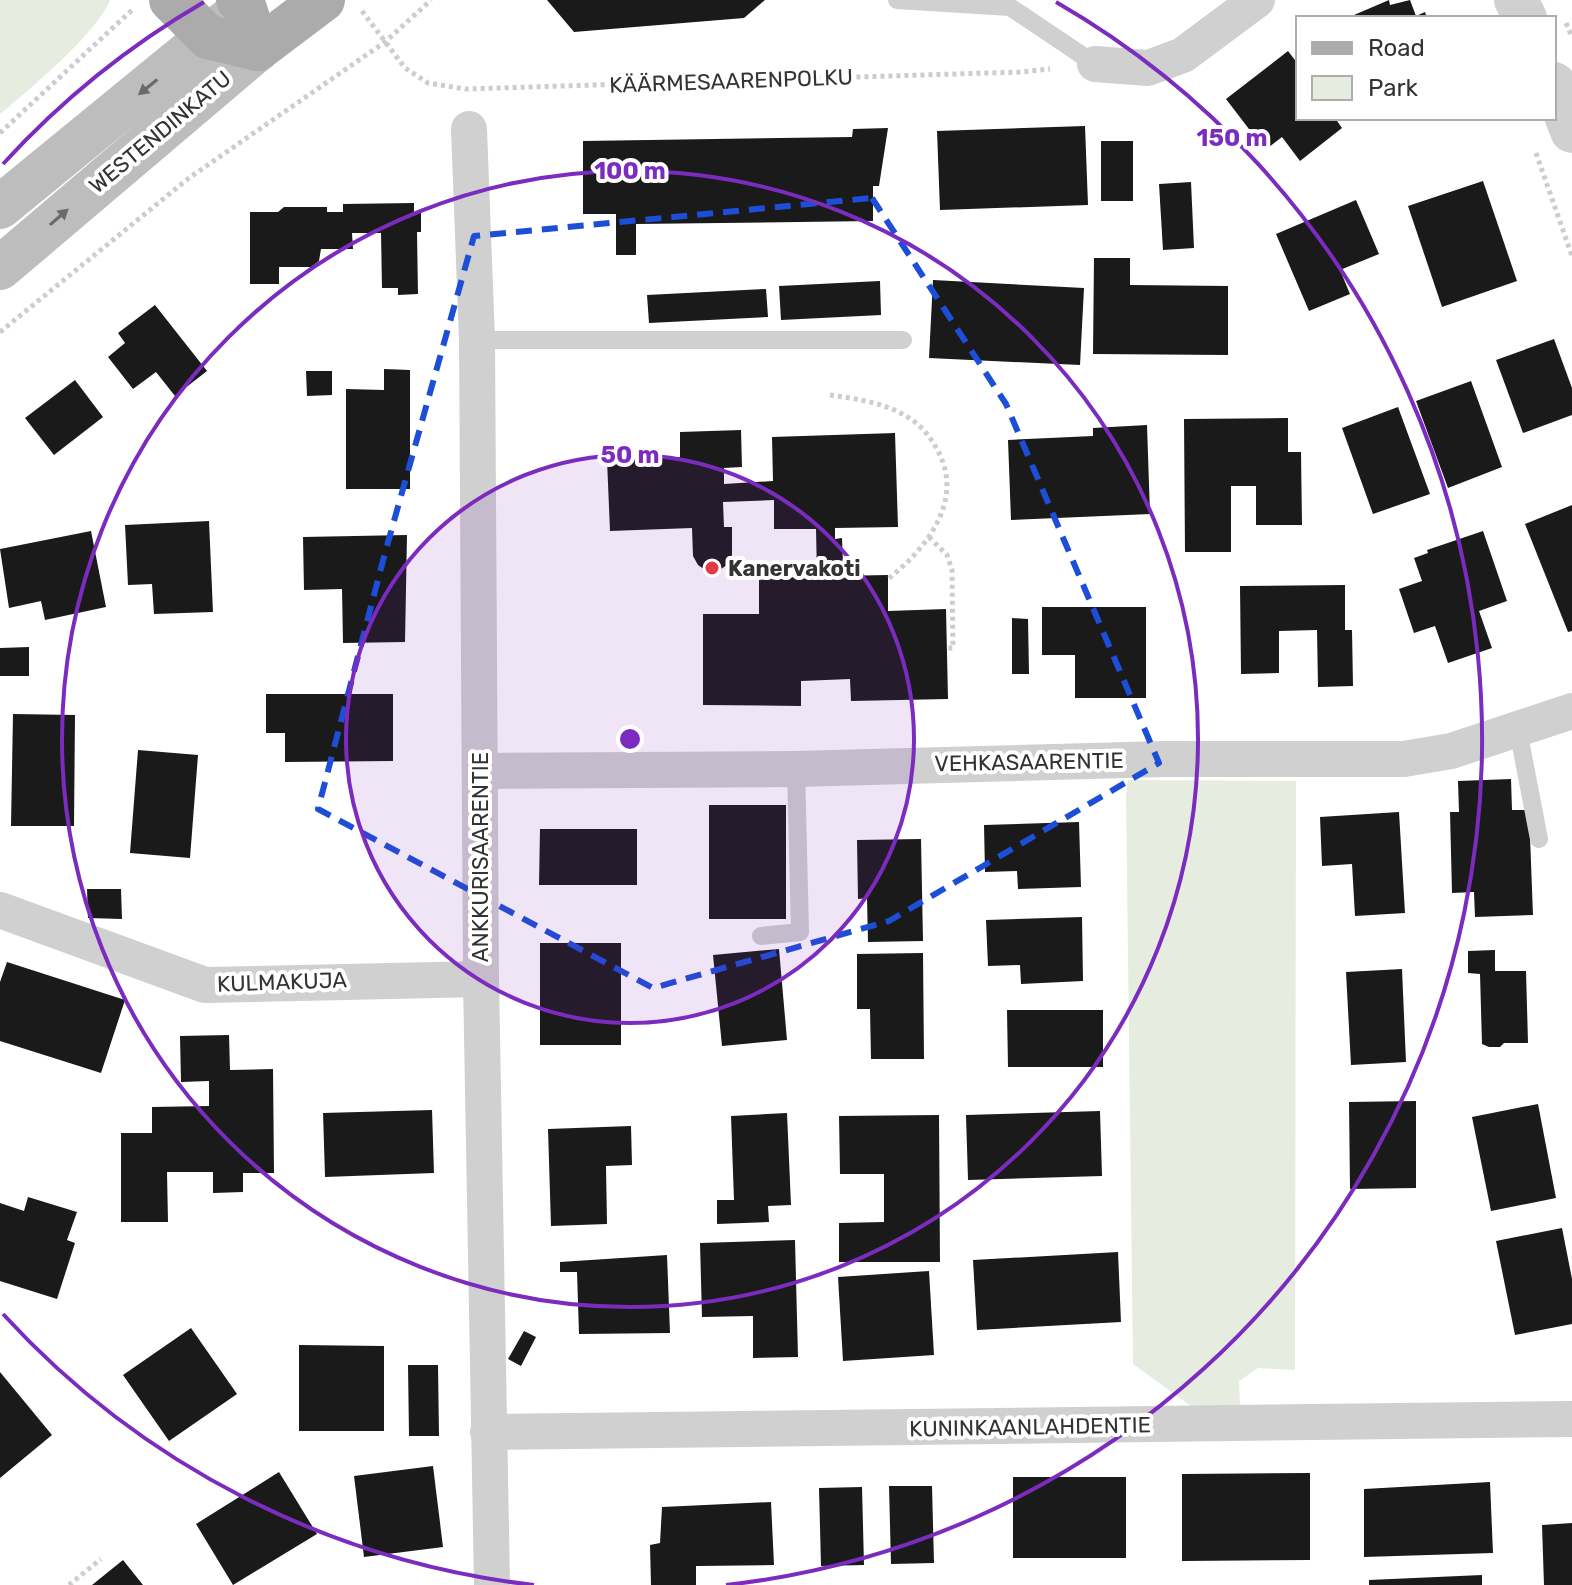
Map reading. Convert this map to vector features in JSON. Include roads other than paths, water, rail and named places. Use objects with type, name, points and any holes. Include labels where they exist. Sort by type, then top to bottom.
[{"type":"main road","points":[[171,0],[208,37],[258,49],[245,2]]},
{"type":"main road","name":"WESTENDINKATU","points":[[0,207],[208,37],[245,2]]},
{"type":"main road","name":"WESTENDINKATU","points":[[0,268],[258,49],[341,3]]},
{"type":"street","points":[[1095,64],[1148,68],[1183,55],[1257,0]]},
{"type":"street","name":"ANKKURISAARENTIE","points":[[469,129],[477,340],[481,979],[492,1585]]},
{"type":"street","name":"VEHKASAARENTIE","points":[[480,771],[796,769],[1163,759],[1404,759],[1451,751],[1572,711]]},
{"type":"street","name":"KULMAKUJA","points":[[0,910],[205,985],[481,979]]},
{"type":"street","name":"KUNINKAANLAHDENTIE","points":[[488,1432],[1572,1419]]},
{"type":"lane","points":[[897,0],[1010,7],[1095,64]]},
{"type":"lane","points":[[477,340],[903,340]]},
{"type":"lane","points":[[1518,730],[1539,839]]},
{"type":"lane","points":[[761,936],[800,932],[796,769]]},
{"type":"place","name":"Kanervakoti","points":[[712,568]]}]
